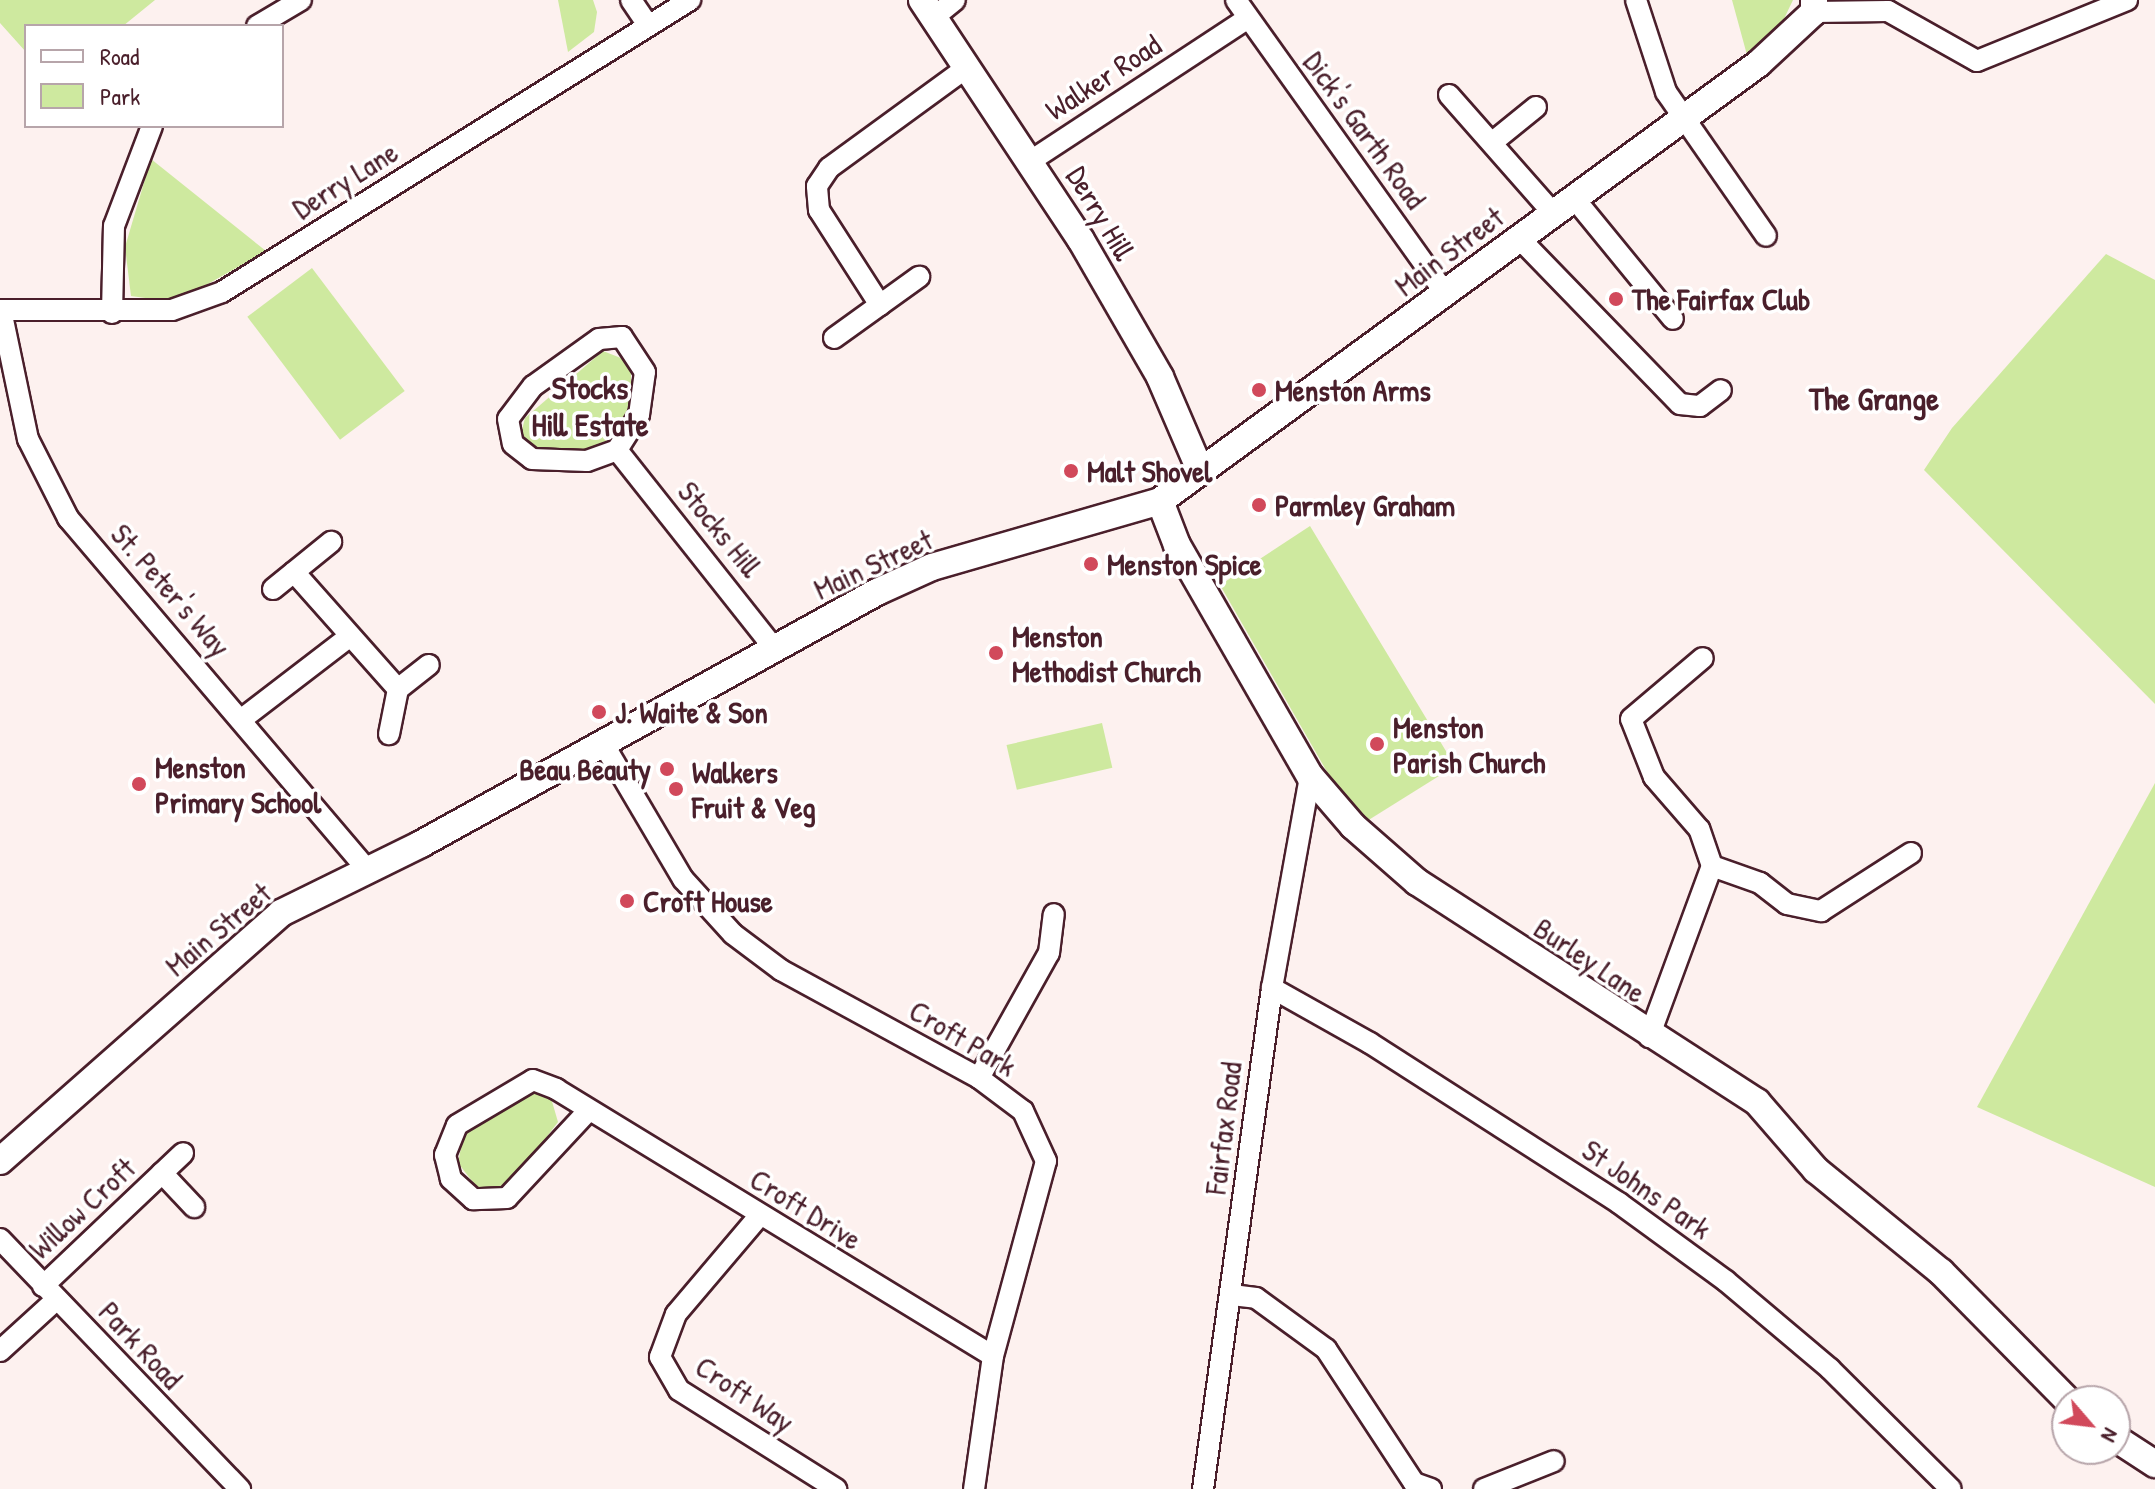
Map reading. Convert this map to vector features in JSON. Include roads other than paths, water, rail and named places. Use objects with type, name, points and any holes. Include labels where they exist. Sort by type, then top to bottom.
[{"type":"street","points":[[260,24],[301,0]]},
{"type":"street","points":[[631,0],[648,25]]},
{"type":"street","name":"Derry Lane","points":[[1,310],[112,313],[172,310],[222,292],[690,0]]},
{"type":"street","points":[[928,9],[955,0]]},
{"type":"street","name":"Dick's Garth Road","points":[[1236,0],[1446,294]]},
{"type":"street","points":[[1636,0],[1682,119],[1766,236]]},
{"type":"street","points":[[1814,6],[1888,11],[1977,61],[2127,0]]},
{"type":"street","name":"Main Street","points":[[1,1157],[281,913],[369,872],[604,745],[774,648],[932,567],[1160,501],[1682,119],[1814,6]]},
{"type":"street","name":"Derry Hill","points":[[928,9],[965,69],[1032,160],[1160,377],[1201,472]]},
{"type":"street","name":"Walker Road","points":[[1032,160],[1248,18]]},
{"type":"street","points":[[880,305],[819,210],[817,186],[829,168],[965,69]]},
{"type":"street","points":[[1449,95],[1479,137],[1494,141],[1563,206],[1673,319]]},
{"type":"street","points":[[1494,141],[1536,107]]},
{"type":"street","points":[[112,313],[114,226],[151,128]]},
{"type":"street","points":[[1519,238],[1680,404],[1700,406],[1721,390]]},
{"type":"street","points":[[834,338],[919,277]]},
{"type":"street","name":"St. Peter's Way","points":[[1,310],[28,439],[62,507],[369,872]]},
{"type":"street","points":[[622,337],[645,372],[639,415],[617,450],[587,461],[532,459],[513,444],[508,419],[533,386],[599,339],[622,337]]},
{"type":"street","name":"Stocks Hill","points":[[617,450],[774,648]]},
{"type":"street","name":"Burley Lane","points":[[1160,501],[1177,545],[1310,776],[1417,882],[1649,1037],[1757,1102],[1816,1170],[1941,1272],[2052,1385]]},
{"type":"street","points":[[273,589],[331,542]]},
{"type":"street","points":[[294,572],[398,689]]},
{"type":"street","points":[[242,719],[350,636]]},
{"type":"street","points":[[1649,1037],[1712,866],[1699,829],[1654,777],[1631,727],[1638,708],[1703,658]]},
{"type":"street","points":[[389,734],[398,689],[429,665]]},
{"type":"street","name":"Croft Park","points":[[604,745],[712,916],[781,970],[979,1078],[1023,1111],[1046,1161],[993,1356],[974,1489]]},
{"type":"street","name":"Fairfax Road","points":[[1203,1489],[1272,988],[1310,776]]},
{"type":"street","points":[[1712,866],[1760,883],[1787,904],[1821,911],[1842,904],[1911,853]]},
{"type":"street","points":[[979,1078],[1049,953],[1054,914]]},
{"type":"street","name":"St Johns Park","points":[[1272,988],[1370,1043],[1714,1272],[1830,1369],[1950,1489]]},
{"type":"street","name":"Croft Drive","points":[[589,1110],[507,1198],[473,1199],[451,1179],[445,1155],[457,1125],[522,1082],[556,1089],[993,1356]]},
{"type":"street","name":"Willow Croft","points":[[0,1351],[50,1292],[183,1153]]},
{"type":"street","name":"Willow Croft","points":[[162,1173],[194,1207]]},
{"type":"street","name":"Croft Way","points":[[760,1215],[676,1314],[664,1335],[663,1366],[679,1390],[836,1489]]},
{"type":"street","name":"Park Road","points":[[0,1239],[240,1489]]},
{"type":"street","points":[[1232,1295],[1256,1298],[1326,1349],[1414,1483],[1431,1489]]},
{"type":"street","points":[[2131,1448],[2155,1464]]},
{"type":"street","points":[[1484,1489],[1554,1461]]},
{"type":"place","name":"The Fairfax Club","points":[[1616,299]]},
{"type":"place","name":"Menston Arms","points":[[1259,390]]},
{"type":"place","name":"Malt Shovel","points":[[1071,471]]},
{"type":"place","name":"Parmley Graham","points":[[1259,505]]},
{"type":"place","name":"Menston Spice","points":[[1091,564]]},
{"type":"place","name":"Menston Methodist Church","points":[[996,653]]},
{"type":"place","name":"J. Waite & Son","points":[[599,712]]},
{"type":"place","name":"Menston Parish Church","points":[[1377,744]]},
{"type":"place","name":"Beau Beauty","points":[[667,769]]},
{"type":"place","name":"Menston Primary School","points":[[139,784]]},
{"type":"place","name":"Walkers Fruit & Veg","points":[[676,789]]},
{"type":"place","name":"Croft House","points":[[627,901]]},
{"type":"district","name":"The Grange","points":[[1874,399]]},
{"type":"district","name":"Stocks Hill Estate","points":[[590,408]]}]
